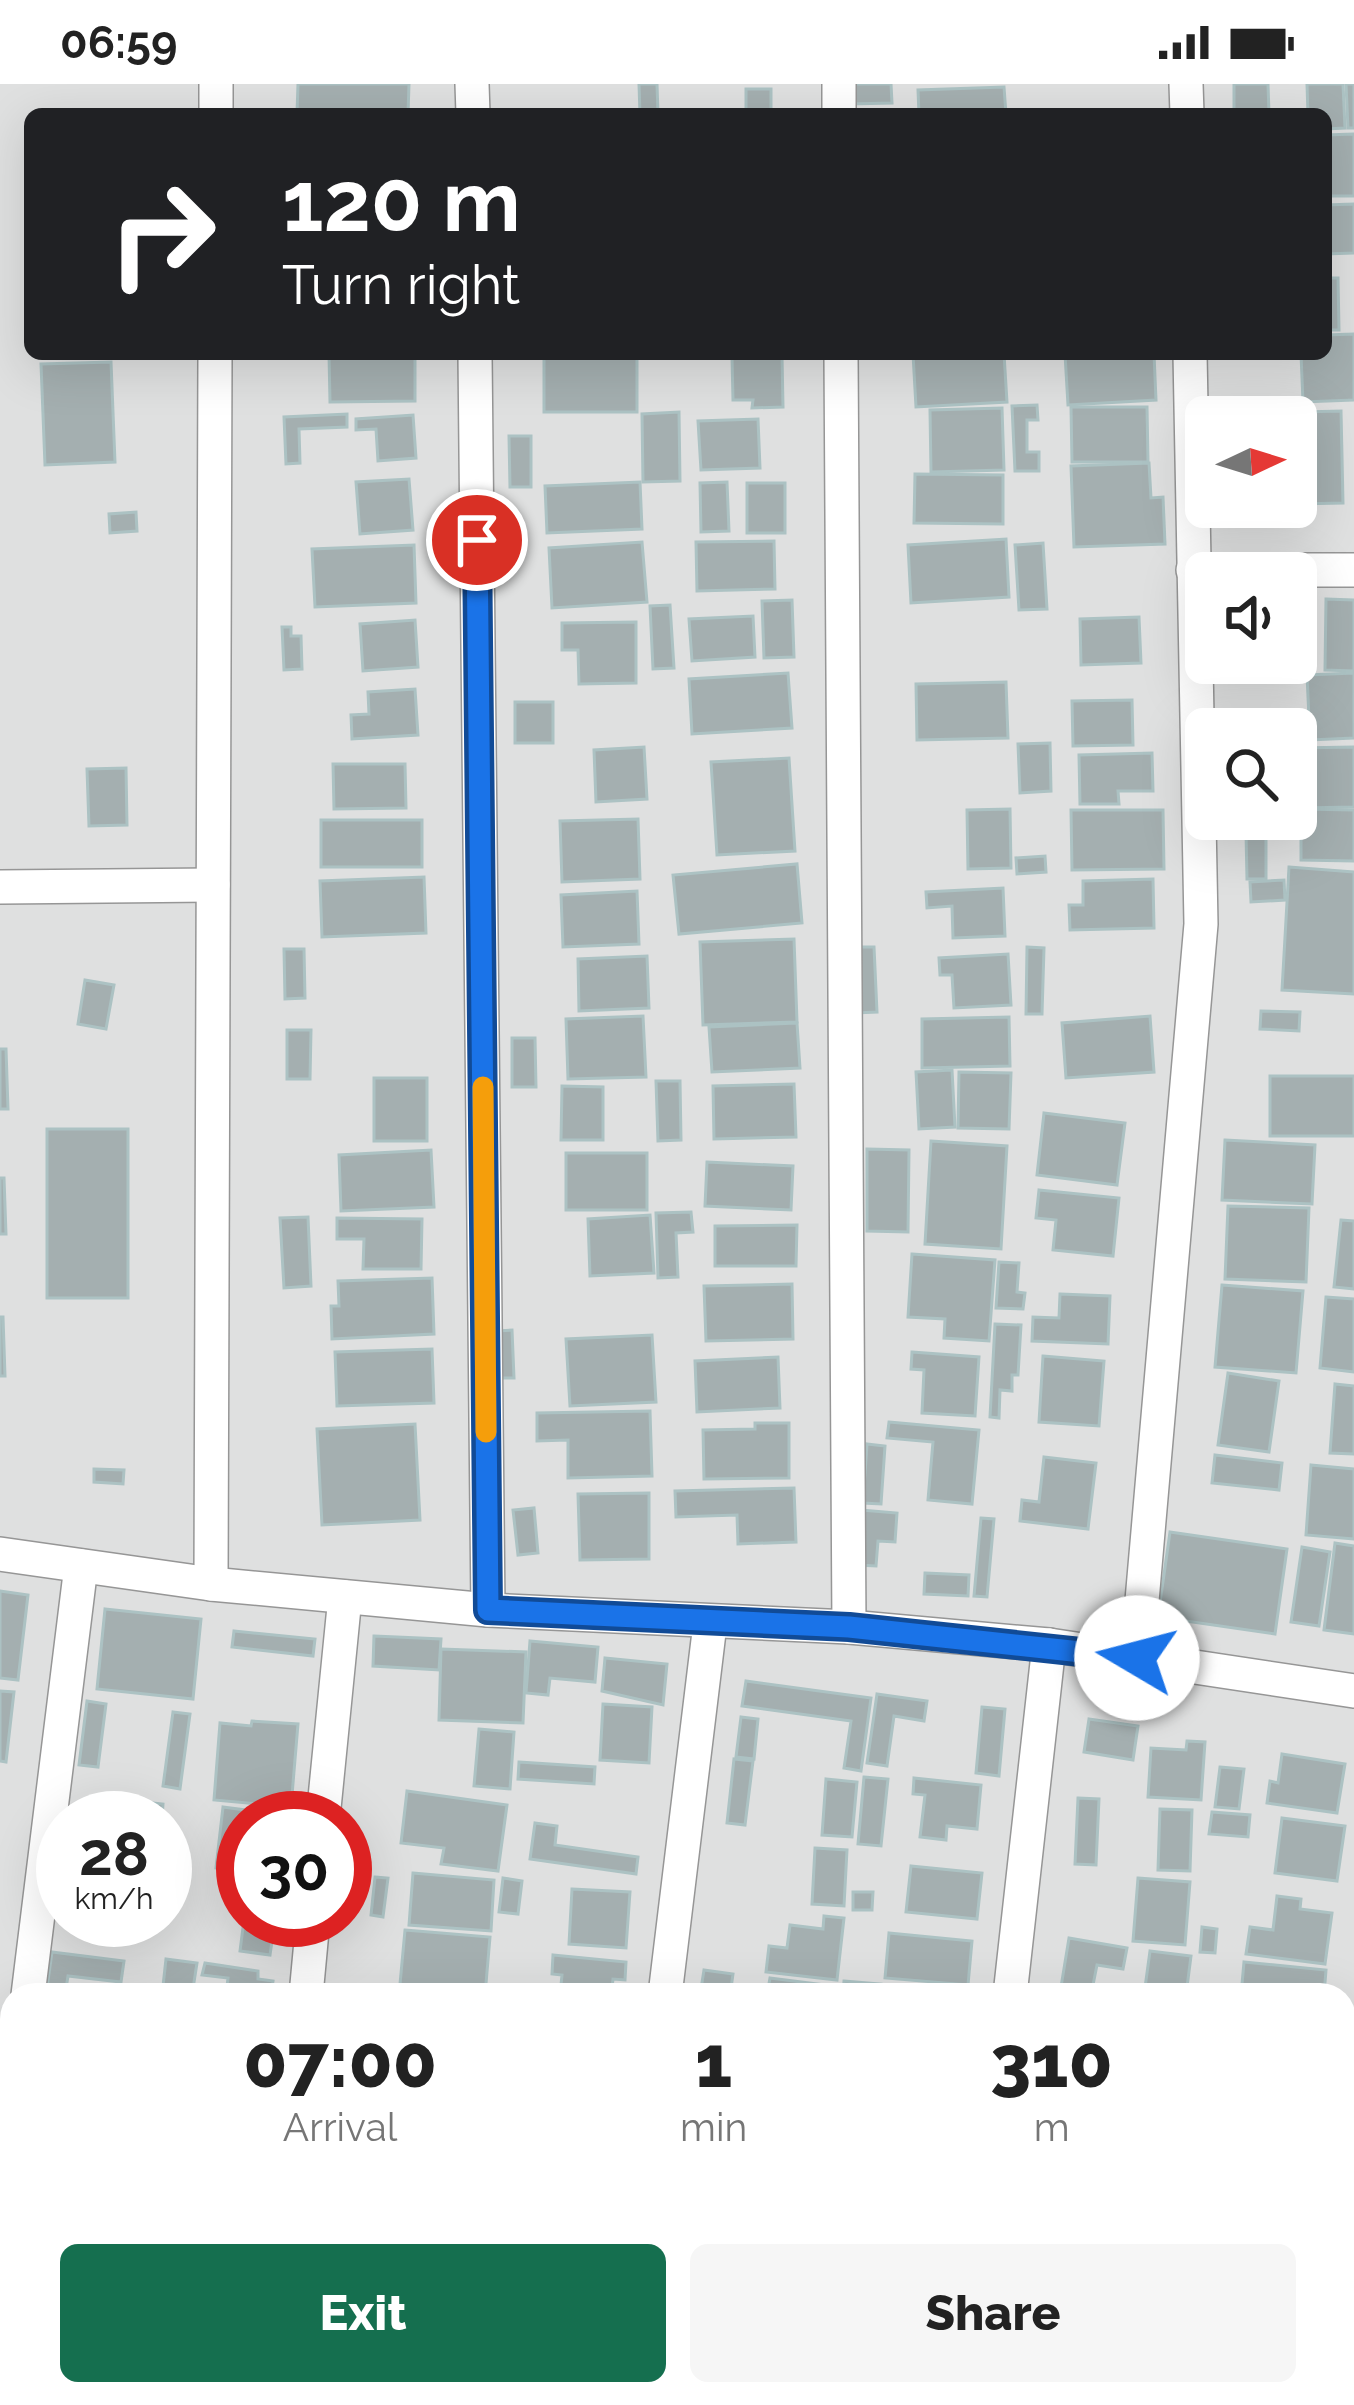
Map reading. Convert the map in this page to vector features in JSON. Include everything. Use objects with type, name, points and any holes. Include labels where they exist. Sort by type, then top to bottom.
[{"type":"street","points":[[211,1584],[215,360]]},
{"type":"street","points":[[475,360],[488,1610]]},
{"type":"street","points":[[841,360],[849,1627]]},
{"type":"street","points":[[1190,360],[1192,552]]},
{"type":"street","points":[[1317,570],[1354,570]]},
{"type":"street","points":[[1137,1658],[1201,925],[1195,684]]},
{"type":"street","points":[[0,886],[213,885]]},
{"type":"street","points":[[0,1554],[211,1584],[488,1610],[849,1627],[1049,1645],[1354,1691]]},
{"type":"street","points":[[29,1983],[81,1566]]},
{"type":"street","points":[[326,1791],[345,1597]]},
{"type":"street","points":[[665,1983],[710,1624]]},
{"type":"street","points":[[1011,1983],[1049,1645]]},
{"type":"street","points":[[306,1983],[310,1947]]},
{"type":"shaded area","points":[[0,84],[1354,84],[1354,1983],[0,1983]]},
{"type":"building","points":[[298,84],[409,84],[408,108],[297,108]]},
{"type":"building","points":[[639,84],[657,84],[658,108],[640,108]]},
{"type":"building","points":[[849,84],[891,84],[892,103],[849,104]]},
{"type":"building","points":[[1234,84],[1268,84],[1269,108],[1234,108]]},
{"type":"building","points":[[1307,84],[1343,84],[1345,128],[1332,129],[1332,108],[1308,108]]},
{"type":"building","points":[[1346,84],[1354,84],[1354,128],[1348,128]]},
{"type":"building","points":[[1004,87],[1006,108],[919,108],[918,90]]},
{"type":"building","points":[[746,89],[771,89],[771,108],[746,108]]},
{"type":"building","points":[[1354,134],[1354,196],[1332,196],[1332,135]]},
{"type":"building","points":[[1354,204],[1354,253],[1332,254],[1332,205]]},
{"type":"building","points":[[1332,278],[1338,278],[1339,330],[1332,330]]},
{"type":"building","points":[[1354,334],[1354,400],[1317,401],[1317,396],[1303,396],[1301,360],[1332,360],[1332,335]]},
{"type":"building","points":[[329,360],[415,360],[415,401],[330,402]]},
{"type":"building","points":[[544,360],[637,360],[637,412],[544,412]]},
{"type":"building","points":[[732,360],[782,360],[783,407],[752,408],[753,400],[733,400]]},
{"type":"building","points":[[913,360],[1004,360],[1007,402],[916,407]]},
{"type":"building","points":[[1065,360],[1154,360],[1156,400],[1068,405]]},
{"type":"building","points":[[111,362],[115,462],[45,465],[41,364]]},
{"type":"building","points":[[1037,405],[1038,420],[1027,420],[1027,452],[1039,452],[1039,471],[1015,471],[1012,406]]},
{"type":"building","points":[[1071,407],[1147,407],[1148,462],[1072,462]]},
{"type":"building","points":[[1002,408],[1004,470],[931,472],[930,410]]},
{"type":"building","points":[[1341,411],[1343,503],[1317,504],[1317,412]]},
{"type":"building","points":[[679,412],[680,481],[643,482],[642,414]]},
{"type":"building","points":[[347,414],[347,427],[299,429],[300,463],[286,464],[284,417]]},
{"type":"building","points":[[413,415],[416,458],[378,461],[376,429],[356,430],[356,419]]},
{"type":"building","points":[[758,419],[760,468],[701,470],[698,421]]},
{"type":"building","points":[[509,436],[531,436],[531,487],[510,487]]},
{"type":"building","points":[[1149,463],[1151,498],[1163,497],[1165,544],[1074,547],[1071,466]]},
{"type":"building","points":[[915,474],[1003,475],[1003,524],[914,523]]},
{"type":"building","points":[[409,479],[413,530],[360,534],[356,482]]},
{"type":"building","points":[[640,482],[642,529],[547,533],[545,486]]},
{"type":"building","points":[[727,482],[729,531],[701,532],[700,483]]},
{"type":"building","points":[[747,483],[785,483],[785,533],[747,533]]},
{"type":"building","points":[[136,512],[137,531],[110,533],[109,514]]},
{"type":"building","points":[[1006,539],[1009,597],[911,603],[908,545]]},
{"type":"building","points":[[774,541],[775,589],[697,591],[696,542]]},
{"type":"building","points":[[642,542],[647,602],[552,608],[549,548]]},
{"type":"building","points":[[1043,543],[1047,609],[1019,610],[1015,545]]},
{"type":"building","points":[[414,545],[416,603],[315,607],[312,549]]},
{"type":"building","points":[[1326,599],[1354,600],[1354,671],[1325,670]]},
{"type":"building","points":[[792,600],[794,657],[764,658],[762,601]]},
{"type":"building","points":[[670,605],[674,668],[653,669],[650,606]]},
{"type":"building","points":[[753,616],[755,657],[692,661],[689,619]]},
{"type":"building","points":[[1139,617],[1141,663],[1081,665],[1080,619]]},
{"type":"building","points":[[415,620],[418,667],[363,671],[360,624]]},
{"type":"building","points":[[636,622],[636,683],[579,684],[578,650],[562,650],[562,623]]},
{"type":"building","points":[[282,627],[291,627],[291,636],[301,636],[302,669],[284,670]]},
{"type":"building","points":[[788,673],[792,728],[692,734],[689,679]]},
{"type":"building","points":[[1354,673],[1354,738],[1317,740],[1317,708],[1309,708],[1307,684],[1317,684],[1317,675]]},
{"type":"building","points":[[1006,682],[1008,738],[917,740],[916,684]]},
{"type":"building","points":[[415,689],[418,735],[352,739],[351,715],[369,714],[368,692]]},
{"type":"building","points":[[1132,700],[1133,745],[1073,746],[1072,701]]},
{"type":"building","points":[[515,702],[553,702],[553,743],[515,743]]},
{"type":"building","points":[[1050,743],[1051,791],[1020,793],[1018,744]]},
{"type":"building","points":[[644,747],[647,799],[596,802],[594,750]]},
{"type":"building","points":[[1354,747],[1354,807],[1317,808],[1317,748]]},
{"type":"building","points":[[1152,753],[1153,791],[1118,791],[1119,804],[1080,804],[1079,755]]},
{"type":"building","points":[[789,758],[795,851],[717,855],[711,762]]},
{"type":"building","points":[[333,764],[405,764],[406,808],[334,809]]},
{"type":"building","points":[[126,768],[127,825],[89,826],[87,769]]},
{"type":"building","points":[[1010,809],[1011,868],[968,869],[967,810]]},
{"type":"building","points":[[1317,809],[1354,810],[1354,861],[1301,860],[1301,840],[1317,840]]},
{"type":"building","points":[[1071,810],[1163,810],[1164,869],[1072,870]]},
{"type":"building","points":[[638,819],[640,879],[562,882],[560,821]]},
{"type":"building","points":[[321,820],[422,820],[422,867],[321,867]]},
{"type":"building","points":[[1246,840],[1266,840],[1266,879],[1247,879]]},
{"type":"building","points":[[1045,856],[1046,872],[1017,874],[1016,858]]},
{"type":"building","points":[[797,864],[802,923],[679,934],[673,875]]},
{"type":"building","points":[[1289,867],[1354,872],[1354,994],[1282,990]]},
{"type":"building","points":[[424,877],[426,933],[322,937],[320,881]]},
{"type":"building","points":[[1153,879],[1154,928],[1070,930],[1069,905],[1083,905],[1083,881]]},
{"type":"building","points":[[1284,880],[1285,900],[1251,902],[1250,882]]},
{"type":"building","points":[[1003,888],[1005,936],[953,938],[952,906],[927,908],[926,892]]},
{"type":"building","points":[[637,891],[639,944],[563,947],[561,895]]},
{"type":"building","points":[[794,939],[797,1022],[703,1025],[700,942]]},
{"type":"building","points":[[853,947],[874,947],[877,1012],[855,1013]]},
{"type":"building","points":[[1027,947],[1044,948],[1042,1014],[1026,1014]]},
{"type":"building","points":[[284,949],[304,949],[305,998],[285,999]]},
{"type":"building","points":[[1008,954],[1011,1005],[954,1008],[952,975],[940,975],[939,958]]},
{"type":"building","points":[[647,956],[649,1008],[579,1011],[578,959]]},
{"type":"building","points":[[85,980],[114,985],[106,1029],[78,1024]]},
{"type":"building","points":[[1261,1011],[1300,1012],[1299,1031],[1260,1029]]},
{"type":"building","points":[[643,1016],[646,1077],[568,1079],[566,1019]]},
{"type":"building","points":[[1150,1016],[1154,1072],[1066,1078],[1062,1023]]},
{"type":"building","points":[[1009,1017],[1010,1066],[922,1068],[922,1019]]},
{"type":"building","points":[[797,1023],[800,1068],[712,1072],[709,1027]]},
{"type":"building","points":[[287,1030],[311,1030],[310,1079],[287,1079]]},
{"type":"building","points":[[512,1038],[535,1038],[536,1087],[512,1087]]},
{"type":"building","points":[[0,1049],[6,1049],[8,1109],[0,1109]]},
{"type":"building","points":[[952,1070],[955,1127],[919,1129],[916,1072]]},
{"type":"building","points":[[959,1072],[1011,1073],[1009,1129],[958,1128]]},
{"type":"building","points":[[1270,1076],[1354,1076],[1354,1136],[1270,1136]]},
{"type":"building","points":[[374,1078],[427,1078],[427,1141],[374,1141]]},
{"type":"building","points":[[656,1081],[680,1081],[681,1140],[658,1141]]},
{"type":"building","points":[[794,1084],[796,1137],[714,1139],[713,1086]]},
{"type":"building","points":[[562,1086],[603,1087],[603,1140],[561,1140]]},
{"type":"building","points":[[1044,1113],[1125,1123],[1117,1185],[1037,1175]]},
{"type":"building","points":[[47,1129],[128,1129],[128,1298],[47,1298]]},
{"type":"building","points":[[1225,1140],[1315,1145],[1312,1204],[1222,1200]]},
{"type":"building","points":[[931,1141],[1007,1146],[1001,1249],[925,1244]]},
{"type":"building","points":[[867,1149],[909,1150],[908,1232],[867,1231]]},
{"type":"building","points":[[431,1150],[434,1207],[341,1211],[339,1155]]},
{"type":"building","points":[[566,1153],[647,1153],[647,1210],[566,1210]]},
{"type":"building","points":[[707,1162],[793,1166],[791,1210],[705,1206]]},
{"type":"building","points":[[0,1178],[4,1178],[6,1234],[0,1234]]},
{"type":"building","points":[[1039,1190],[1119,1198],[1113,1256],[1053,1250],[1056,1220],[1036,1218]]},
{"type":"building","points":[[1228,1206],[1309,1208],[1306,1282],[1225,1279]]},
{"type":"building","points":[[691,1212],[693,1232],[676,1233],[678,1277],[658,1278],[656,1213]]},
{"type":"building","points":[[650,1215],[654,1273],[590,1276],[588,1219]]},
{"type":"building","points":[[308,1217],[311,1286],[284,1288],[280,1218]]},
{"type":"building","points":[[337,1218],[422,1219],[421,1269],[363,1269],[364,1239],[337,1239]]},
{"type":"building","points":[[1341,1220],[1354,1221],[1354,1289],[1334,1287]]},
{"type":"building","points":[[797,1225],[796,1266],[715,1266],[715,1226]]},
{"type":"building","points":[[912,1254],[995,1260],[989,1341],[944,1338],[945,1319],[908,1317]]},
{"type":"building","points":[[999,1262],[1019,1263],[1017,1292],[1025,1293],[1023,1309],[996,1308]]},
{"type":"building","points":[[432,1278],[434,1334],[332,1339],[331,1306],[339,1306],[338,1281]]},
{"type":"building","points":[[792,1284],[793,1339],[706,1341],[704,1286]]},
{"type":"building","points":[[1222,1285],[1303,1291],[1296,1373],[1215,1367]]},
{"type":"building","points":[[1060,1294],[1110,1296],[1108,1344],[1032,1341],[1033,1317],[1059,1318]]},
{"type":"building","points":[[1326,1297],[1354,1299],[1354,1372],[1320,1368]]},
{"type":"building","points":[[3,1317],[5,1376],[0,1376]]},
{"type":"building","points":[[995,1324],[1021,1325],[1018,1375],[1012,1375],[1012,1391],[1000,1390],[999,1418],[990,1417]]},
{"type":"building","points":[[512,1330],[514,1378],[499,1378],[497,1331]]},
{"type":"building","points":[[652,1335],[656,1402],[570,1406],[566,1339]]},
{"type":"building","points":[[432,1349],[434,1403],[337,1406],[335,1352]]},
{"type":"building","points":[[912,1352],[979,1357],[975,1416],[922,1413],[924,1370],[911,1369]]},
{"type":"building","points":[[1043,1356],[1104,1361],[1099,1426],[1039,1422]]},
{"type":"building","points":[[778,1357],[780,1408],[697,1412],[695,1361]]},
{"type":"building","points":[[1228,1373],[1279,1381],[1269,1452],[1218,1445]]},
{"type":"building","points":[[1335,1384],[1354,1386],[1354,1454],[1330,1453]]},
{"type":"building","points":[[650,1411],[652,1476],[568,1478],[568,1440],[537,1441],[537,1413]]},
{"type":"building","points":[[889,1422],[979,1430],[972,1504],[928,1500],[933,1442],[887,1438]]},
{"type":"building","points":[[755,1423],[789,1423],[789,1478],[704,1479],[703,1430],[755,1429]]},
{"type":"building","points":[[415,1424],[420,1520],[322,1525],[317,1429]]},
{"type":"building","points":[[867,1444],[885,1446],[881,1504],[863,1503]]},
{"type":"building","points":[[1215,1455],[1282,1463],[1279,1490],[1212,1483]]},
{"type":"building","points":[[1044,1457],[1096,1463],[1088,1529],[1020,1521],[1022,1500],[1039,1502]]},
{"type":"building","points":[[1311,1465],[1354,1469],[1354,1539],[1306,1535]]},
{"type":"building","points":[[94,1469],[124,1470],[123,1484],[94,1482]]},
{"type":"building","points":[[794,1488],[796,1542],[738,1544],[737,1515],[676,1517],[675,1491]]},
{"type":"building","points":[[649,1493],[649,1559],[580,1560],[578,1494]]},
{"type":"building","points":[[534,1508],[538,1553],[518,1555],[513,1510]]},
{"type":"building","points":[[861,1510],[897,1513],[895,1542],[878,1541],[876,1566],[857,1565]]},
{"type":"building","points":[[981,1518],[994,1519],[987,1597],[974,1596]]},
{"type":"building","points":[[1170,1532],[1287,1549],[1275,1634],[1158,1617]]},
{"type":"building","points":[[1335,1543],[1354,1546],[1354,1634],[1324,1630]]},
{"type":"building","points":[[1302,1547],[1330,1552],[1319,1626],[1291,1622]]},
{"type":"building","points":[[925,1573],[969,1575],[968,1596],[924,1594]]},
{"type":"building","points":[[0,1591],[28,1595],[18,1680],[0,1678]]},
{"type":"building","points":[[105,1609],[201,1619],[193,1699],[97,1689]]},
{"type":"building","points":[[234,1631],[315,1639],[313,1656],[232,1647]]},
{"type":"building","points":[[374,1636],[441,1639],[439,1670],[373,1666]]},
{"type":"building","points":[[530,1641],[598,1647],[595,1682],[550,1678],[548,1695],[526,1693]]},
{"type":"building","points":[[441,1649],[526,1652],[523,1723],[439,1720]]},
{"type":"building","points":[[605,1658],[667,1664],[663,1705],[602,1691]]},
{"type":"building","points":[[746,1681],[871,1698],[861,1771],[844,1768],[851,1721],[742,1706]]},
{"type":"building","points":[[0,1691],[14,1692],[6,1762],[0,1761]]},
{"type":"building","points":[[877,1694],[927,1701],[924,1721],[894,1716],[887,1766],[867,1763]]},
{"type":"building","points":[[87,1701],[106,1704],[98,1767],[79,1765]]},
{"type":"building","points":[[603,1704],[652,1707],[649,1763],[600,1760]]},
{"type":"building","points":[[982,1707],[1005,1709],[999,1776],[976,1773]]},
{"type":"building","points":[[173,1712],[190,1714],[180,1789],[163,1786]]},
{"type":"building","points":[[741,1717],[758,1719],[754,1759],[736,1757]]},
{"type":"building","points":[[1089,1719],[1138,1726],[1133,1760],[1084,1752]]},
{"type":"building","points":[[252,1721],[298,1724],[292,1791],[216,1791],[214,1800],[220,1723],[251,1726]]},
{"type":"building","points":[[479,1729],[514,1732],[510,1789],[474,1786]]},
{"type":"building","points":[[1187,1741],[1205,1742],[1201,1800],[1148,1797],[1151,1748],[1186,1750]]},
{"type":"building","points":[[1282,1754],[1345,1764],[1337,1813],[1267,1803],[1270,1781],[1278,1783]]},
{"type":"building","points":[[734,1759],[753,1761],[745,1825],[727,1823]]},
{"type":"building","points":[[519,1762],[595,1767],[594,1784],[518,1779]]},
{"type":"building","points":[[1220,1767],[1244,1769],[1239,1809],[1215,1807]]},
{"type":"building","points":[[864,1777],[888,1779],[881,1846],[858,1844]]},
{"type":"building","points":[[914,1778],[981,1785],[977,1829],[947,1826],[946,1840],[920,1837],[925,1795],[913,1794]]},
{"type":"building","points":[[826,1779],[857,1782],[852,1837],[822,1835]]},
{"type":"building","points":[[407,1791],[507,1805],[498,1871],[441,1864],[444,1848],[401,1843]]},
{"type":"building","points":[[1078,1798],[1099,1799],[1096,1865],[1075,1864]]},
{"type":"building","points":[[1160,1809],[1192,1810],[1190,1871],[1158,1870]]},
{"type":"building","points":[[1212,1812],[1250,1815],[1248,1837],[1209,1834]]},
{"type":"building","points":[[1282,1818],[1345,1826],[1337,1881],[1275,1873]]},
{"type":"building","points":[[535,1823],[557,1826],[555,1845],[638,1857],[636,1874],[530,1859]]},
{"type":"building","points":[[815,1848],[847,1850],[844,1906],[812,1904]]},
{"type":"building","points":[[911,1866],[982,1873],[977,1919],[906,1912]]},
{"type":"building","points":[[413,1873],[494,1880],[491,1931],[409,1925]]},
{"type":"building","points":[[375,1877],[388,1878],[383,1917],[372,1915]]},
{"type":"building","points":[[503,1878],[522,1881],[518,1914],[499,1912]]},
{"type":"building","points":[[1138,1878],[1190,1882],[1185,1945],[1133,1941]]},
{"type":"building","points":[[572,1889],[630,1892],[626,1948],[569,1944]]},
{"type":"building","points":[[853,1892],[873,1892],[872,1910],[853,1910]]},
{"type":"building","points":[[1277,1896],[1301,1899],[1300,1909],[1332,1913],[1325,1964],[1246,1954],[1250,1927],[1273,1930]]},
{"type":"building","points":[[824,1916],[844,1918],[837,1980],[766,1972],[769,1946],[787,1948],[790,1925],[823,1929]]},
{"type":"building","points":[[1202,1927],[1217,1929],[1215,1953],[1200,1952]]},
{"type":"building","points":[[405,1930],[490,1937],[486,1983],[400,1983]]},
{"type":"building","points":[[889,1933],[972,1941],[968,1983],[885,1978]]},
{"type":"building","points":[[1069,1938],[1127,1948],[1123,1969],[1097,1965],[1093,1983],[1062,1983]]},
{"type":"building","points":[[241,1947],[271,1947],[270,1955],[240,1951]]},
{"type":"building","points":[[1150,1951],[1191,1956],[1188,1983],[1146,1983]]},
{"type":"building","points":[[52,1952],[124,1961],[121,1982],[68,1976],[67,1983],[48,1983]]},
{"type":"building","points":[[553,1955],[626,1962],[625,1980],[613,1979],[612,1983],[561,1983],[562,1975],[552,1974]]},
{"type":"building","points":[[166,1959],[197,1963],[194,1983],[163,1983]]},
{"type":"building","points":[[1244,1962],[1326,1970],[1325,1983],[1242,1983]]},
{"type":"building","points":[[205,1963],[258,1971],[258,1979],[273,1981],[227,1983],[228,1978],[202,1975]]},
{"type":"building","points":[[704,1970],[733,1974],[732,1983],[702,1983]]},
{"type":"building","points":[[770,1978],[809,1983],[769,1983]]},
{"type":"slow traffic","points":[[483,1087],[486,1432]]},
{"type":"route","points":[[477,540],[488,1610],[849,1627],[1137,1658]]}]
